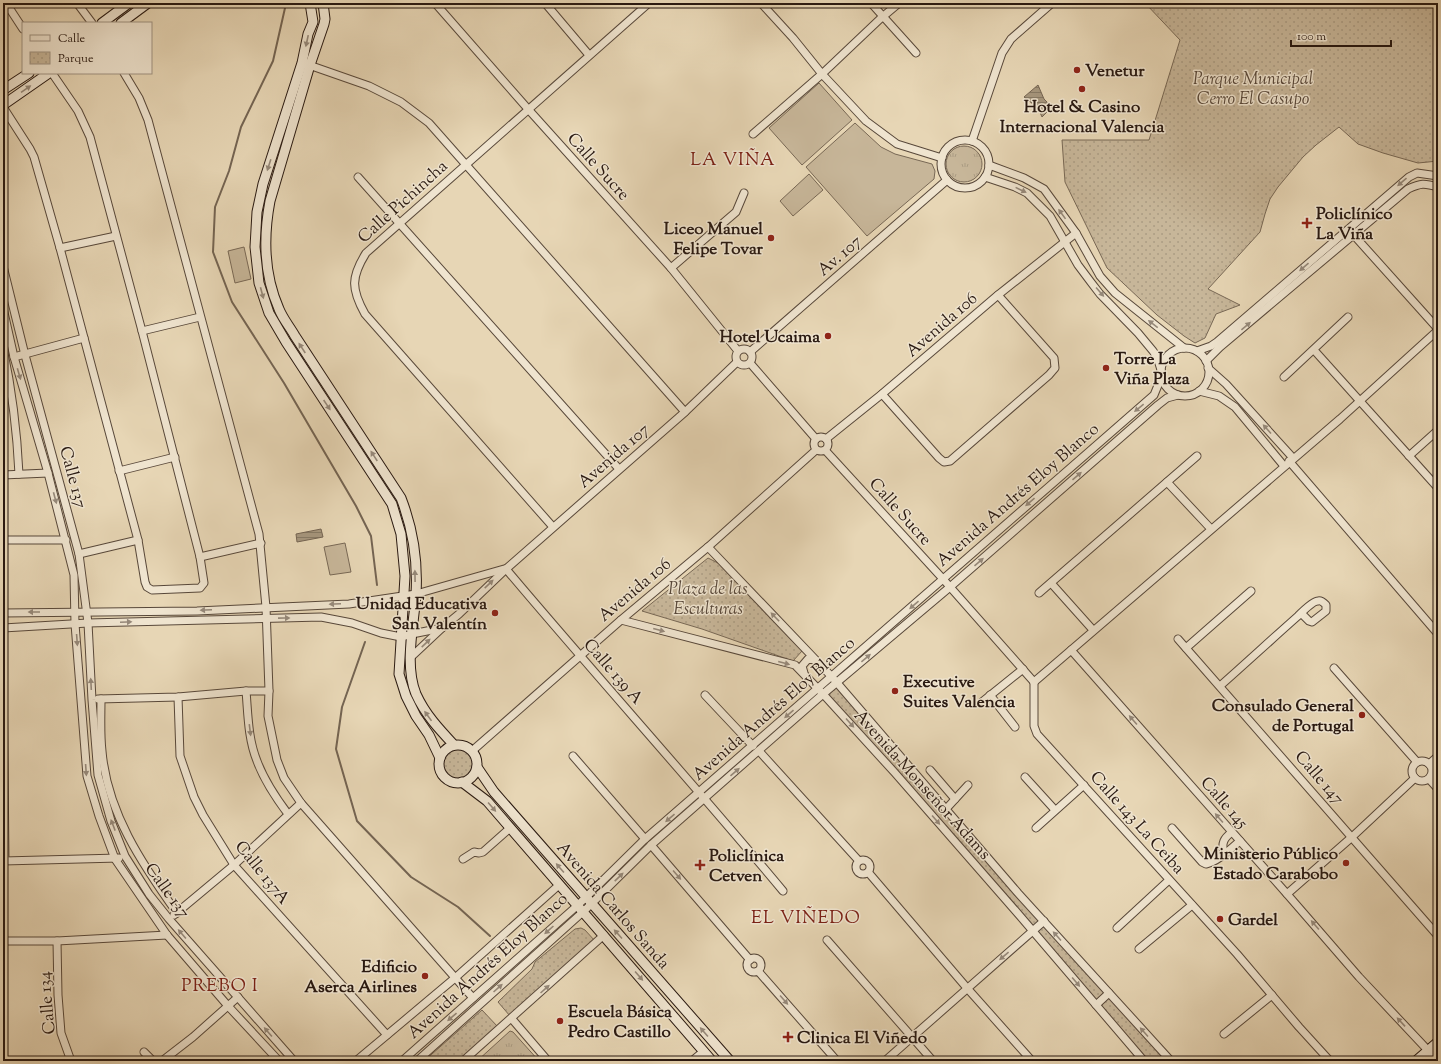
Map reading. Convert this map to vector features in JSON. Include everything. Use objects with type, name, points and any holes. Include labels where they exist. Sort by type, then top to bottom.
[{"type":"street","points":[[6,3],[22,27]]},
{"type":"street","points":[[77,3],[91,22]]},
{"type":"street","points":[[103,22],[129,3]]},
{"type":"street","points":[[122,22],[148,3]]},
{"type":"street","points":[[310,3],[313,22],[308,34],[306,64],[267,218],[265,236],[266,256],[274,297],[280,311],[401,498],[411,528],[414,546],[416,594],[410,671],[415,693],[423,708],[454,745]]},
{"type":"street","points":[[323,3],[325,19],[324,24],[306,64],[263,184],[256,221],[255,247],[259,283],[265,304],[286,342],[392,504],[402,534],[405,576],[399,674],[406,696],[416,716],[429,735],[440,758],[440,766],[443,775],[449,780],[462,782],[466,781],[473,775],[477,767],[475,756],[472,751],[464,746],[454,745],[444,751],[440,758]]},
{"type":"street","name":"Calle Sucre","points":[[436,3],[528,109],[671,268],[738,351]]},
{"type":"street","points":[[545,3],[589,55]]},
{"type":"street","name":"Calle Pichincha","points":[[553,528],[365,314],[356,298],[354,281],[360,263],[366,252],[649,3]]},
{"type":"street","points":[[761,3],[793,38],[822,74],[866,121],[897,144],[942,158]]},
{"type":"street","points":[[872,3],[916,53]]},
{"type":"street","points":[[753,134],[822,74],[883,16],[899,3]]},
{"type":"street","points":[[972,141],[1002,53],[1011,39],[1052,3]]},
{"type":"street","points":[[306,64],[369,86],[401,102],[429,124],[686,412]]},
{"type":"street","points":[[3,90],[27,74]]},
{"type":"street","points":[[47,74],[3,106],[34,157],[60,248],[138,540],[145,582],[147,587],[152,590],[200,588],[204,583],[200,557],[90,137],[78,111],[53,74]]},
{"type":"street","points":[[125,74],[139,98],[148,120],[261,543],[266,607],[269,691],[268,716],[277,760],[284,778],[301,803],[473,998]]},
{"type":"street","points":[[966,140],[972,141],[979,144],[984,150],[988,157],[989,165],[985,178],[972,187],[964,188],[947,180],[942,171],[942,158],[944,152],[953,143],[966,140]]},
{"type":"street","points":[[989,165],[1024,178],[1044,189],[1076,233],[1100,276],[1115,293],[1184,348]]},
{"type":"street","points":[[1197,351],[1217,342],[1409,177],[1417,173],[1438,176]]},
{"type":"street","points":[[358,177],[400,222],[619,469]]},
{"type":"street","points":[[985,178],[1027,193],[1050,216],[1073,256],[1090,281],[1100,294],[1138,333],[1153,351],[1157,357],[1166,387],[1178,395],[1191,395],[1199,391],[1207,381],[1207,365],[1220,347],[1408,189],[1424,183],[1438,187]]},
{"type":"street","name":"Av. 107","points":[[750,352],[947,180]]},
{"type":"street","points":[[263,184],[274,188]]},
{"type":"street","points":[[671,268],[736,212],[741,203],[744,192]]},
{"type":"street","points":[[1034,682],[1359,402],[1438,330],[1348,229]]},
{"type":"street","name":"Avenida 106","points":[[826,439],[882,394],[998,295],[1076,233]]},
{"type":"street","points":[[60,248],[116,236]]},
{"type":"street","name":"Calle 137","points":[[3,266],[79,554],[88,624],[98,775],[111,821],[125,856],[149,894],[169,919],[294,1061]]},
{"type":"street","points":[[882,394],[939,458],[944,462],[950,461],[1050,375],[1055,368],[1054,358],[998,295]]},
{"type":"street","points":[[3,308],[14,358],[48,473],[74,575],[75,624],[87,776],[99,816],[115,858],[167,935],[228,1006],[279,1061]]},
{"type":"street","points":[[142,331],[200,317]]},
{"type":"street","points":[[1284,377],[1348,318]]},
{"type":"street","points":[[14,358],[84,338]]},
{"type":"street","points":[[3,348],[11,385],[17,438],[19,474]]},
{"type":"street","points":[[1161,374],[1163,362],[1168,354],[1175,350],[1184,348],[1197,351],[1207,365],[1226,384],[1289,462],[1438,634]]},
{"type":"street","points":[[740,349],[746,349],[750,352],[752,357],[750,362],[742,365],[737,362],[736,356],[740,349]]},
{"type":"street","points":[[1314,350],[1359,402],[1438,488]]},
{"type":"street","name":"Avenida 107","points":[[410,658],[459,614],[506,568],[686,412],[737,362]]},
{"type":"street","points":[[750,362],[816,439]]},
{"type":"street","name":"Avenida Andrés Eloy Blanco","points":[[834,680],[943,579],[1154,395],[1161,374]]},
{"type":"street","points":[[1199,391],[1219,396],[1235,407],[1289,462]]},
{"type":"street","name":"Avenida Andrés Eloy Blanco","points":[[417,1061],[581,908],[645,839],[753,746],[950,587],[1153,409],[1167,398],[1178,395]]},
{"type":"street","points":[[1409,456],[1438,430]]},
{"type":"street","points":[[821,437],[826,439],[828,443],[825,450],[820,452],[816,450],[813,445],[816,439],[821,437]]},
{"type":"street","name":"Avenida 106","points":[[472,751],[621,620],[708,547],[816,450]]},
{"type":"street","name":"Calle Sucre","points":[[825,450],[943,579],[1034,682]]},
{"type":"street","points":[[1039,592],[1197,456]]},
{"type":"street","points":[[119,471],[175,457]]},
{"type":"street","points":[[3,475],[48,473]]},
{"type":"street","points":[[376,479],[385,473]]},
{"type":"street","points":[[1167,482],[1211,529]]},
{"type":"street","points":[[3,540],[66,540]]},
{"type":"street","points":[[79,554],[138,540]]},
{"type":"street","points":[[200,557],[261,543]]},
{"type":"street","name":"Avenida Monseñor Adams","points":[[708,547],[834,680],[1044,921],[1171,1061]]},
{"type":"street","points":[[3,613],[197,611],[349,604],[416,594],[506,568]]},
{"type":"street","name":"Calle 139 A","points":[[506,568],[580,656],[700,792],[783,891]]},
{"type":"street","points":[[1051,583],[1094,630]]},
{"type":"street","points":[[1186,648],[1250,591]]},
{"type":"street","points":[[1220,686],[1301,613]]},
{"type":"street","points":[[3,628],[75,624],[321,617],[352,623],[388,635],[401,637],[442,628]]},
{"type":"street","name":"Avenida Monseñor Adams","points":[[621,620],[795,665],[821,691],[916,797],[1144,1061]]},
{"type":"street","name":"Calle 147","points":[[1178,639],[1438,936]]},
{"type":"street","name":"Calle 145","points":[[1072,650],[1359,977],[1438,1061]]},
{"type":"street","points":[[804,673],[802,666],[804,662],[808,659],[815,660]]},
{"type":"street","points":[[3,666],[4,861],[115,858],[125,856]]},
{"type":"street","points":[[1334,668],[1417,762]]},
{"type":"street","points":[[982,702],[1023,669]]},
{"type":"street","name":"Calle 143 La Ceiba","points":[[1034,682],[1034,726],[1037,734],[1237,954],[1330,1061]]},
{"type":"street","points":[[92,700],[178,697],[246,691],[269,691]]},
{"type":"street","points":[[246,691],[250,737],[256,761],[277,799],[288,814]]},
{"type":"street","name":"Avenida Andrés Eloy Blanco","points":[[588,900],[759,751],[821,691]]},
{"type":"street","points":[[706,695],[753,746]]},
{"type":"street","points":[[990,695],[1015,727]]},
{"type":"street","name":"Calle 137A","points":[[178,697],[180,756],[194,797],[203,815],[234,864],[387,1035]]},
{"type":"street","points":[[101,699],[102,752],[108,787],[123,828],[146,869],[176,913]]},
{"type":"street","points":[[759,751],[858,861],[856,865],[858,871],[862,874],[868,872],[967,988],[1032,1061]]},
{"type":"street","points":[[573,756],[645,839]]},
{"type":"street","points":[[1430,764],[1438,756]]},
{"type":"street","points":[[1417,762],[1425,761],[1430,764],[1432,771],[1429,779]]},
{"type":"street","points":[[1417,762],[1412,770],[1415,778],[1420,781],[1429,779]]},
{"type":"street","name":"Avenida Carlos Sanda","points":[[477,767],[488,786],[730,1061]]},
{"type":"street","points":[[930,770],[955,799]]},
{"type":"street","points":[[1025,777],[1055,810]]},
{"type":"street","points":[[1287,894],[1352,837],[1415,778]]},
{"type":"street","points":[[1429,779],[1438,789]]},
{"type":"street","name":"Avenida Carlos Sanda","points":[[462,782],[487,801],[712,1061]]},
{"type":"street","points":[[946,809],[968,785]]},
{"type":"street","points":[[1036,828],[1084,785]]},
{"type":"street","points":[[169,919],[234,864],[301,803]]},
{"type":"street","points":[[463,859],[474,852],[483,852],[510,828]]},
{"type":"street","points":[[1172,828],[1204,864],[1211,863],[1240,841]]},
{"type":"street","points":[[1224,853],[1222,848],[1223,841],[1232,832]]},
{"type":"street","points":[[651,845],[750,960],[747,964],[749,970],[753,972],[758,971],[837,1061]]},
{"type":"street","points":[[1117,928],[1169,880]]},
{"type":"street","points":[[356,1061],[455,978],[559,885]]},
{"type":"street","points":[[1139,949],[1192,905]]},
{"type":"street","name":"Avenida Andrés Eloy Blanco","points":[[402,1061],[473,998],[581,908]]},
{"type":"street","points":[[885,1061],[1044,921]]},
{"type":"street","points":[[3,941],[167,935]]},
{"type":"street","points":[[463,1061],[604,936]]},
{"type":"street","name":"Calle 134","points":[[57,940],[58,995],[61,1033],[71,1061]]},
{"type":"street","points":[[827,940],[933,1061]]},
{"type":"street","points":[[1096,1005],[1109,993]]},
{"type":"street","points":[[1224,1034],[1272,995]]},
{"type":"street","points":[[162,1061],[193,1037],[238,997]]},
{"type":"street","points":[[512,1019],[548,1061]]},
{"type":"street","points":[[1416,1061],[1438,1042]]},
{"type":"street","points":[[692,1061],[704,1051]]},
{"type":"street","points":[[144,1052],[153,1061]]},
{"type":"green space","name":"Parque Municipal Cerro El Casupo","points":[[1145,3],[1438,3],[1438,161],[1418,163],[1383,153],[1358,144],[1339,127],[1303,157],[1278,187],[1270,199],[1260,232],[1208,289],[1240,305],[1216,314],[1205,338],[1195,343],[1157,315],[1107,268],[1065,182],[1062,140],[1149,140],[1180,40]]},
{"type":"green space","points":[[819,83],[852,120],[802,165],[769,128]]},
{"type":"green space","points":[[855,123],[881,147],[895,154],[932,164],[935,171],[934,179],[867,236],[806,167]]},
{"type":"green space","points":[[968,146],[977,151],[981,157],[981,171],[977,177],[968,182],[960,182],[951,177],[947,171],[946,160],[951,151],[957,147]]},
{"type":"green space","points":[[809,174],[823,190],[793,216],[780,201]]},
{"type":"green space","points":[[244,247],[251,279],[235,283],[228,251]]},
{"type":"green space","points":[[345,543],[351,572],[330,575],[324,547]]},
{"type":"green space","name":"Plaza de las Esculturas","points":[[708,558],[718,563],[802,651],[793,661],[702,629],[642,611]]},
{"type":"green space","points":[[837,683],[1170,1061],[1145,1061],[823,694]]},
{"type":"green space","points":[[455,748],[461,748],[470,752],[474,764],[470,776],[461,780],[455,780],[446,776],[442,767],[442,761],[446,752]]},
{"type":"green space","points":[[581,928],[585,930],[595,941],[510,1016],[498,1002],[532,969],[535,962],[575,929]]},
{"type":"green space","points":[[482,1010],[498,1027],[459,1061],[424,1061]]},
{"type":"green space","points":[[510,1031],[513,1032],[539,1061],[477,1061]]},
{"type":"shaded area","points":[[1038,85],[1044,99],[1052,107],[1042,117],[1038,108],[1024,97]]},
{"type":"shaded area","points":[[321,529],[323,537],[297,542],[296,534]]},
{"type":"waterway","points":[[284,3],[285,8],[273,61],[241,127],[229,171],[215,207],[213,252],[232,302],[284,383],[356,506],[371,536],[377,585]]},
{"type":"waterway","points":[[365,642],[342,707],[336,749],[357,821],[411,877],[458,907],[490,936]]},
{"type":"place","name":"Venetur","points":[[1077,70]]},
{"type":"place","name":"Hotel & Casino Internacional Valencia","points":[[1082,89]]},
{"type":"place","name":"Policlínico La Viña","points":[[1307,223]]},
{"type":"place","name":"Liceo Manuel Felipe Tovar","points":[[771,238]]},
{"type":"place","name":"Hotel Ucaima","points":[[828,336]]},
{"type":"place","name":"Torre La Viña Plaza","points":[[1106,368]]},
{"type":"place","name":"Unidad Educativa San Valentín","points":[[495,613]]},
{"type":"place","name":"Executive Suites Valencia","points":[[895,691]]},
{"type":"place","name":"Consulado General de Portugal","points":[[1362,715]]},
{"type":"place","name":"Ministerio Público Estado Carabobo","points":[[1346,863]]},
{"type":"place","name":"Policlínica Cetven","points":[[700,865]]},
{"type":"place","name":"Gardel","points":[[1220,919]]},
{"type":"place","name":"Edificio Aserca Airlines","points":[[425,976]]},
{"type":"place","name":"Escuela Básica Pedro Castillo","points":[[560,1021]]},
{"type":"place","name":"Clinica El Viñedo","points":[[788,1037]]},
{"type":"district","name":"LA VIÑA","points":[[733,159]]},
{"type":"district","name":"EL VIÑEDO","points":[[806,917]]},
{"type":"district","name":"PREBO I","points":[[220,985]]}]
